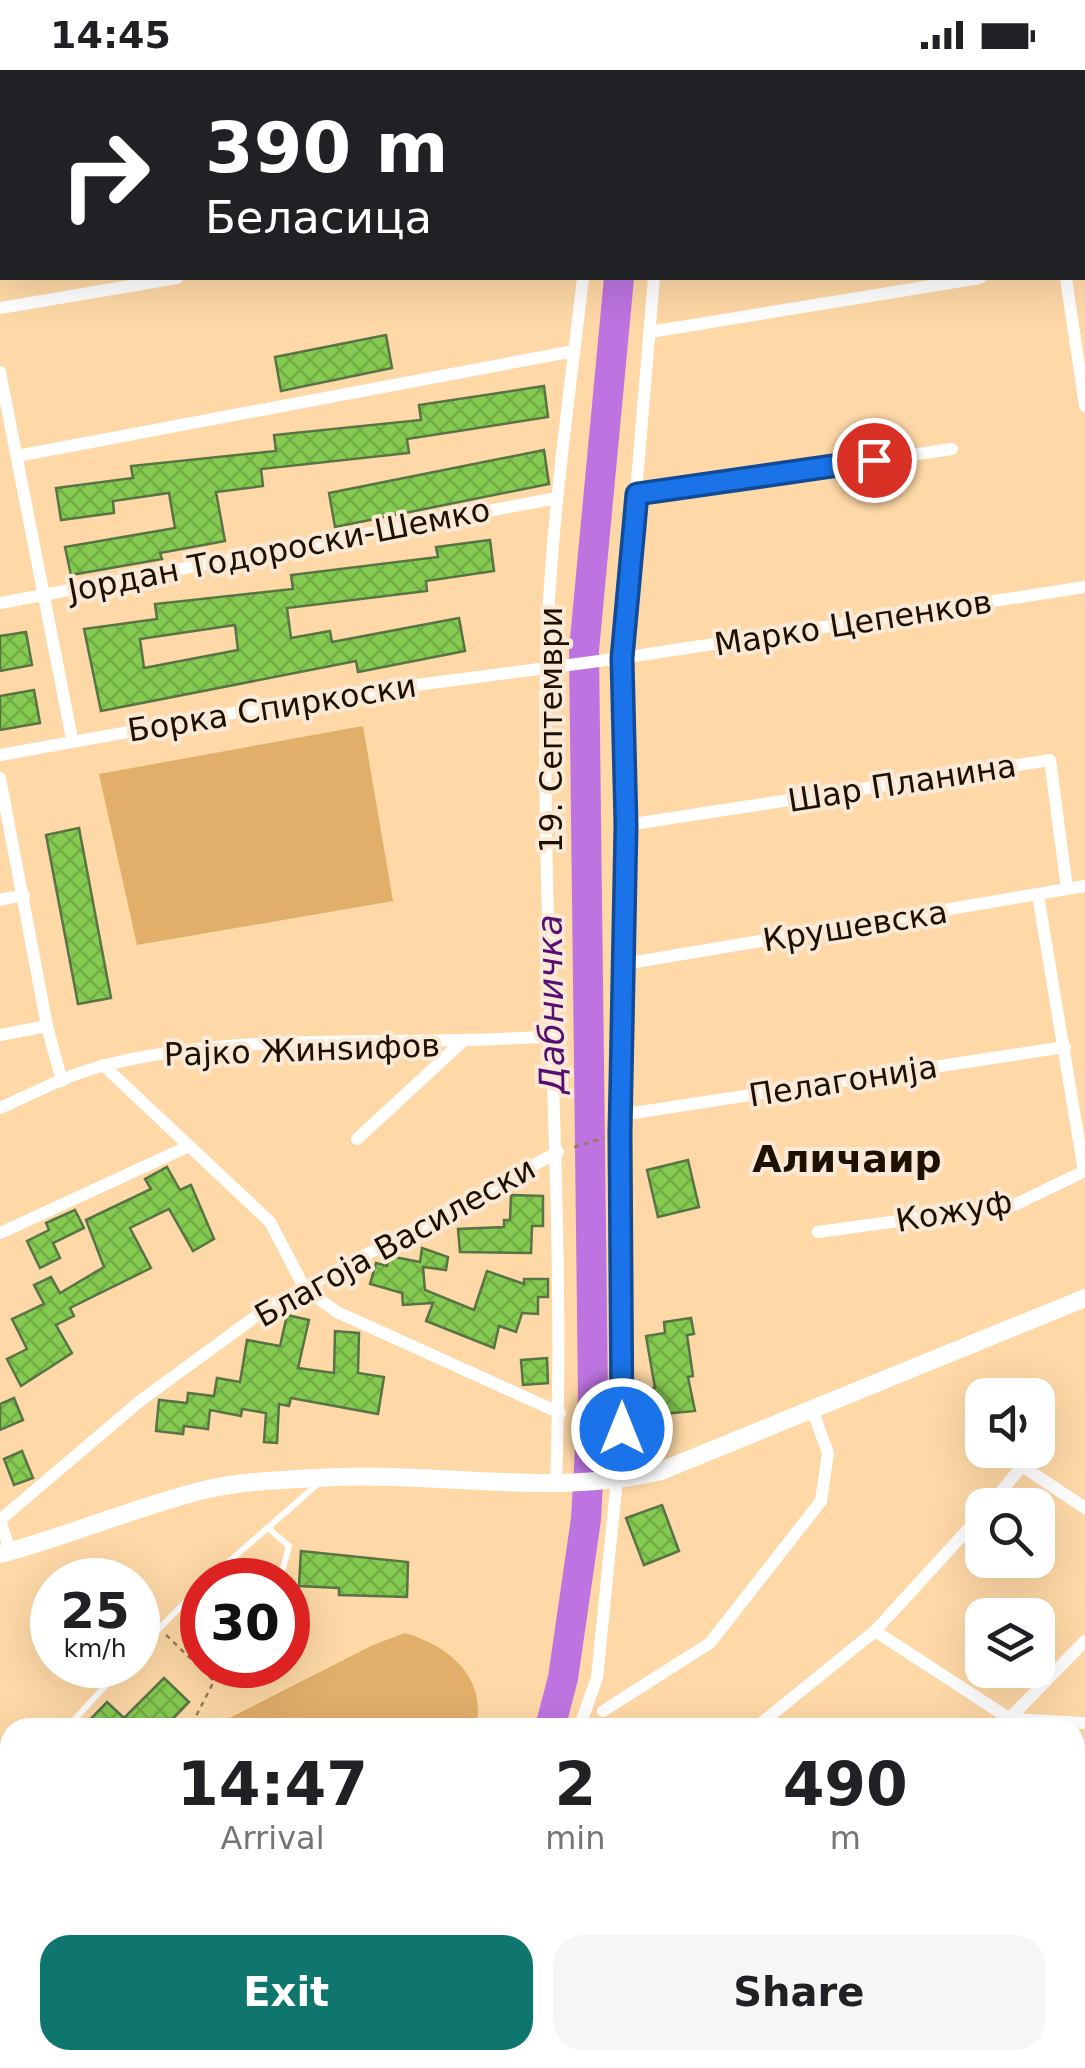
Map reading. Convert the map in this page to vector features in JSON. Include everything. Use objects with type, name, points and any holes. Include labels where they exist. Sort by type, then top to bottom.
[{"type":"main road","points":[[5,1552],[206,1489],[325,1478],[616,1482],[661,1471],[813,1412],[1085,1298]]},
{"type":"street","points":[[0,308],[164,280]]},
{"type":"street","name":"19. Септември","points":[[556,1484],[560,1413],[558,1152],[546,668],[558,498],[583,280]]},
{"type":"street","points":[[583,1718],[593,1691],[607,1603],[622,1429],[620,1115],[626,825],[622,658],[654,280]]},
{"type":"street","points":[[650,332],[968,280]]},
{"type":"street","points":[[1066,280],[1085,406]]},
{"type":"street","points":[[17,456],[574,350]]},
{"type":"street","points":[[0,372],[72,739]]},
{"type":"street","points":[[637,494],[952,448]]},
{"type":"street","name":"Јордан Тодороски-Шемко","points":[[0,603],[558,498]]},
{"type":"street","name":"Марко Цепенков","points":[[546,668],[1085,587]]},
{"type":"street","name":"Борка Спиркоски","points":[[0,755],[72,739],[317,698],[546,668]]},
{"type":"street","name":"Шар Планина","points":[[626,825],[1050,760],[1067,888]]},
{"type":"street","points":[[0,778],[47,1026],[62,1081]]},
{"type":"street","name":"Крушевска","points":[[624,964],[1085,886]]},
{"type":"street","points":[[0,900],[24,895]]},
{"type":"street","points":[[1038,895],[1084,1171]]},
{"type":"street","points":[[0,1035],[47,1026]]},
{"type":"street","name":"Рајко Жинѕифов","points":[[0,1108],[102,1065],[175,1051],[291,1044],[461,1044],[553,1036]]},
{"type":"street","points":[[357,1138],[461,1044]]},
{"type":"street","name":"Пелагонија","points":[[620,1115],[1065,1046]]},
{"type":"street","points":[[102,1065],[270,1222],[305,1289],[337,1312],[560,1413]]},
{"type":"street","points":[[0,1234],[187,1147]]},
{"type":"street","name":"Благоја Василески","points":[[0,1520],[140,1401],[270,1306],[558,1152]]},
{"type":"street","name":"Кожуф","points":[[818,1232],[1014,1205],[1084,1171]]},
{"type":"street","points":[[603,1711],[710,1642],[820,1501],[828,1453],[813,1412]]},
{"type":"street","points":[[1004,1488],[1022,1466],[1085,1508]]},
{"type":"street","points":[[0,1520],[5,1552]]},
{"type":"street","points":[[767,1718],[875,1632],[965,1533]]},
{"type":"street","points":[[875,1632],[998,1718]]},
{"type":"street","points":[[1010,1718],[1085,1641]]},
{"type":"street","points":[[593,1691],[606,1718]]},
{"type":"lane","points":[[234,1558],[325,1478]]},
{"type":"lane","points":[[268,1529],[288,1546],[285,1558]]},
{"type":"lane","points":[[160,1625],[180,1606]]},
{"type":"lane","points":[[77,1718],[104,1688]]},
{"type":"path","points":[[558,1152],[620,1133]]},
{"type":"path","points":[[560,1413],[622,1429]]},
{"type":"path","points":[[160,1629],[214,1681],[195,1718]]},
{"type":"shaded area","points":[[363,726],[393,901],[137,945],[99,774]]},
{"type":"shaded area","points":[[405,1633],[436,1646],[461,1666],[476,1693],[477,1718],[230,1718],[289,1688],[310,1688],[310,1677]]},
{"type":"building","points":[[386,335],[392,368],[281,391],[275,357]]},
{"type":"building","points":[[544,386],[548,417],[407,439],[409,453],[261,469],[263,486],[216,492],[225,541],[160,553],[162,559],[71,575],[65,547],[175,528],[169,493],[113,501],[114,513],[61,520],[56,488],[133,478],[131,466],[276,451],[274,435],[421,420],[419,405]]},
{"type":"building","points":[[544,450],[549,484],[335,527],[329,493]]},
{"type":"building","points":[[490,540],[494,571],[426,581],[427,591],[287,608],[291,638],[330,631],[332,642],[459,618],[465,651],[358,672],[356,661],[101,711],[84,629],[157,619],[155,604],[293,589],[291,575],[438,557],[436,547]],"holes":[[[235,625],[238,650],[144,668],[140,639]]]},
{"type":"building","points":[[26,632],[32,665],[0,671],[0,636]]},
{"type":"building","points":[[34,690],[40,723],[0,730],[0,696]]},
{"type":"building","points":[[79,828],[111,998],[78,1004],[46,835]]},
{"type":"building","points":[[688,1160],[699,1207],[658,1217],[647,1170]]},
{"type":"building","points":[[167,1167],[180,1190],[191,1185],[214,1239],[193,1251],[169,1209],[130,1228],[151,1268],[70,1308],[74,1316],[56,1325],[72,1353],[21,1386],[7,1359],[27,1349],[12,1319],[44,1304],[34,1285],[51,1277],[60,1293],[104,1267],[86,1220],[151,1189],[145,1179]]},
{"type":"building","points":[[511,1195],[543,1196],[543,1226],[532,1226],[531,1253],[460,1252],[458,1229],[504,1227],[504,1220],[510,1220]]},
{"type":"building","points":[[75,1210],[84,1228],[53,1243],[60,1258],[40,1268],[27,1241],[49,1230],[46,1223]]},
{"type":"building","points":[[422,1248],[448,1257],[446,1270],[423,1267],[425,1290],[474,1310],[487,1271],[524,1284],[524,1279],[548,1279],[548,1297],[538,1297],[538,1314],[522,1313],[516,1332],[499,1326],[494,1348],[426,1321],[433,1303],[403,1305],[402,1293],[370,1284],[376,1263],[387,1266],[389,1256],[420,1262]]},
{"type":"building","points":[[287,1315],[309,1320],[298,1368],[334,1373],[335,1331],[359,1333],[358,1373],[384,1377],[378,1414],[291,1398],[289,1406],[279,1404],[277,1443],[264,1442],[266,1413],[242,1409],[241,1416],[210,1410],[208,1429],[184,1426],[183,1434],[156,1431],[159,1400],[187,1403],[188,1393],[214,1396],[217,1378],[240,1382],[247,1340],[280,1346]]},
{"type":"building","points":[[691,1318],[694,1334],[687,1335],[693,1376],[688,1377],[695,1411],[643,1416],[639,1390],[655,1388],[646,1336],[665,1333],[664,1322]]},
{"type":"building","points":[[547,1358],[548,1383],[523,1385],[521,1360]]},
{"type":"building","points":[[14,1398],[23,1420],[0,1430],[0,1404]]},
{"type":"building","points":[[22,1451],[33,1478],[14,1485],[4,1459]]},
{"type":"building","points":[[662,1505],[679,1551],[644,1565],[626,1518]]},
{"type":"building","points":[[301,1551],[408,1562],[407,1597],[339,1595],[339,1588],[310,1587],[310,1558],[301,1558]]},
{"type":"building","points":[[164,1678],[189,1702],[174,1718],[124,1718],[154,1688],[160,1688]]},
{"type":"building","points":[[107,1702],[124,1718],[92,1718]]},
{"type":"waterway","name":"Дабничка","points":[[553,1718],[563,1678],[586,1519],[593,1395],[584,650],[619,280]]},
{"type":"district","name":"Аличаир","points":[[847,1159]]},
{"type":"route","points":[[622,1429],[620,1133],[626,825],[622,658],[637,494],[874,460]]}]
